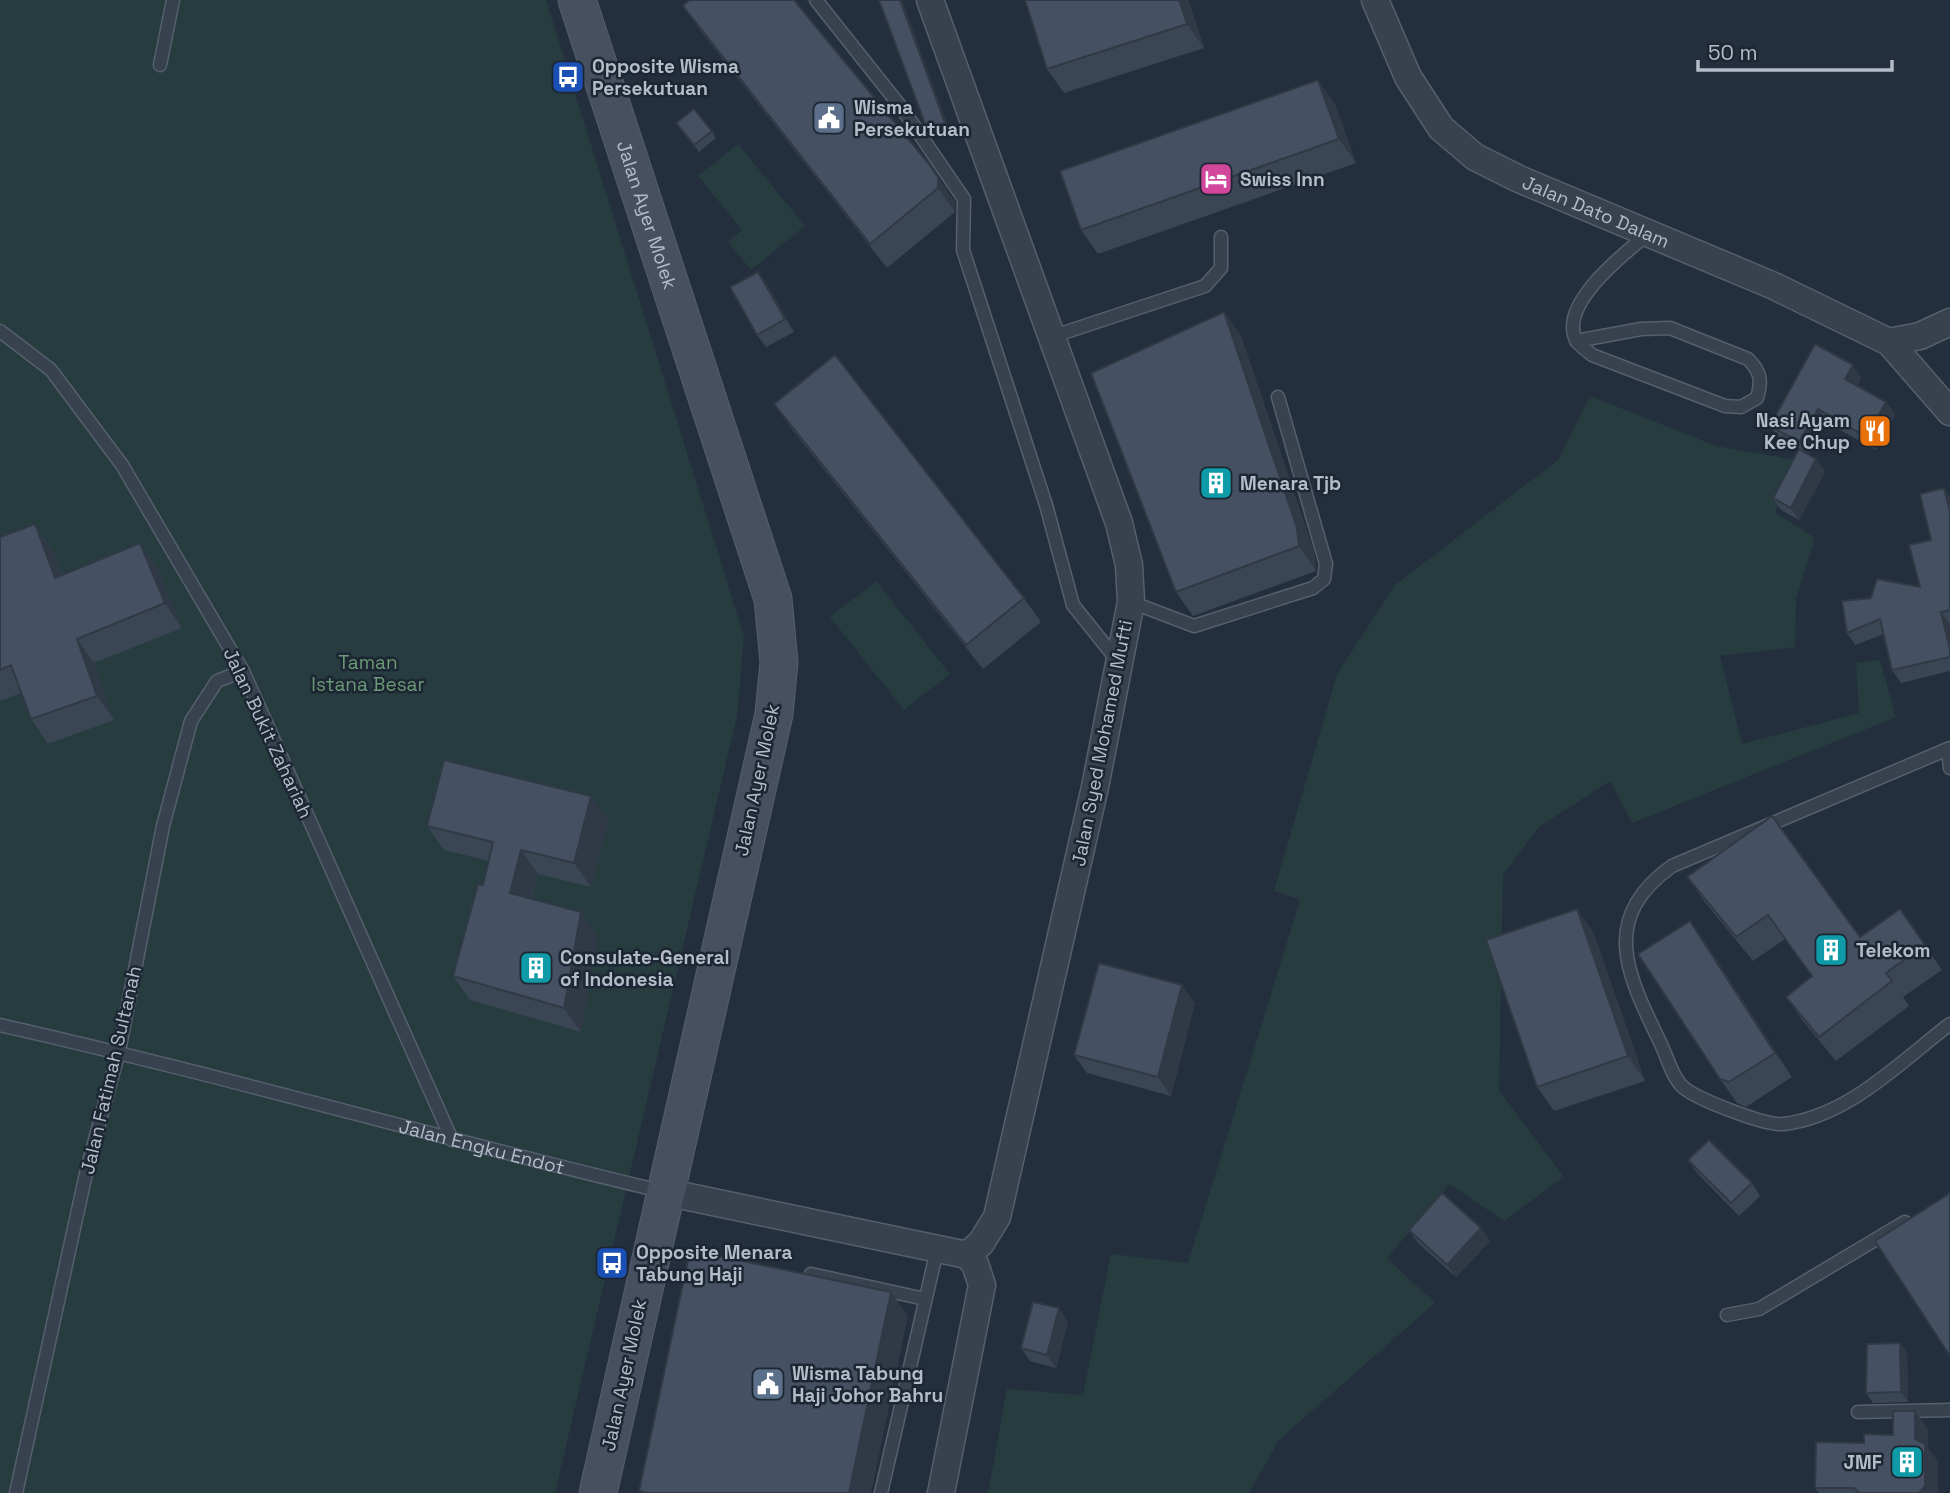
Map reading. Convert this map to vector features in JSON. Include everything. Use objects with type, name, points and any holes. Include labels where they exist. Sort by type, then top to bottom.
[{"type":"main road","name":"Jalan Ayer Molek","points":[[577,0],[774,599],[779,662],[774,714],[598,1493]]},
{"type":"street","name":"Jalan Syed Mohamed Mufti","points":[[930,0],[1119,523],[1129,565],[1131,602],[1067,916],[997,1217],[981,1243],[967,1255]]},
{"type":"street","name":"Jalan Dato Dalam","points":[[1375,0],[1408,77],[1441,128],[1467,150],[1519,179],[1774,286],[1889,342],[1950,412]]},
{"type":"street","points":[[1889,342],[1920,336],[1950,322]]},
{"type":"street","name":"Jalan Engku Endot","points":[[665,1192],[967,1255]]},
{"type":"street","points":[[941,1493],[982,1285],[975,1264],[967,1255]]},
{"type":"lane","points":[[160,65],[173,0]]},
{"type":"lane","points":[[816,0],[901,107],[964,199],[963,250],[1046,505],[1073,605],[1119,662]]},
{"type":"lane","points":[[1576,341],[1641,328],[1670,328],[1748,359],[1758,369],[1761,384],[1757,398],[1741,407],[1725,406],[1592,355],[1576,341],[1573,325],[1583,300],[1600,275],[1649,233]]},
{"type":"lane","points":[[1051,337],[1205,286],[1221,268],[1221,237]]},
{"type":"lane","name":"Jalan Bukit Zahariah","points":[[0,331],[51,370],[122,465],[243,671],[452,1140]]},
{"type":"lane","points":[[1131,602],[1194,626],[1313,588],[1324,579],[1326,564],[1278,397]]},
{"type":"lane","name":"Jalan Fatimah Sultanah","points":[[16,1493],[87,1169],[118,1051],[163,826],[191,721],[217,681],[243,671]]},
{"type":"lane","points":[[1950,768],[1949,748],[1672,866],[1651,881],[1629,920],[1624,951],[1634,988],[1682,1087],[1733,1112],[1781,1124],[1839,1108],[1950,1024]]},
{"type":"lane","name":"Jalan Engku Endot","points":[[0,1025],[118,1051],[452,1140],[665,1192]]},
{"type":"lane","points":[[1727,1315],[1759,1309],[1914,1217]]},
{"type":"lane","points":[[881,1493],[937,1250]]},
{"type":"lane","points":[[811,1274],[925,1299]]},
{"type":"lane","points":[[1858,1412],[1950,1409]]},
{"type":"green space","name":"Taman Istana Besar","points":[[0,0],[546,0],[744,636],[737,716],[555,1493],[0,1493]]},
{"type":"green space","points":[[738,144],[805,226],[751,270],[728,242],[742,230],[698,176]]},
{"type":"green space","points":[[1590,396],[1716,446],[1801,461],[1775,512],[1815,538],[1796,598],[1795,647],[1720,656],[1742,744],[1859,713],[1856,663],[1880,660],[1896,717],[1632,823],[1610,781],[1539,827],[1503,874],[1499,1090],[1564,1177],[1504,1221],[1450,1184],[1387,1258],[1435,1303],[1279,1440],[1249,1493],[988,1493],[1007,1389],[1083,1395],[1111,1254],[1188,1263],[1300,900],[1274,891],[1337,674],[1395,585],[1558,460]]},
{"type":"green space","points":[[876,581],[950,674],[904,710],[830,617]]},
{"type":"building","name":"Wisma Persekutuan","points":[[689,0],[794,0],[929,164],[938,177],[938,188],[870,244],[683,6]]},
{"type":"building","points":[[879,0],[900,0],[945,123],[927,129]]},
{"type":"building","points":[[1025,0],[1179,0],[1187,24],[1047,69]]},
{"type":"building","points":[[1318,80],[1339,139],[1081,230],[1060,171]]},
{"type":"building","points":[[694,109],[712,131],[694,145],[676,123]]},
{"type":"building","points":[[758,272],[785,319],[757,335],[730,287]]},
{"type":"building","name":"Menara Tjb","points":[[1224,312],[1297,528],[1299,546],[1176,592],[1091,373]]},
{"type":"building","points":[[1815,344],[1853,365],[1845,379],[1886,402],[1867,437],[1818,409],[1799,442],[1770,426]]},
{"type":"building","points":[[835,355],[1024,598],[966,645],[774,404]]},
{"type":"building","points":[[1799,449],[1816,459],[1791,508],[1773,498]]},
{"type":"building","points":[[1944,488],[1950,512],[1950,610],[1941,612],[1950,657],[1892,670],[1880,619],[1847,633],[1842,601],[1871,598],[1877,579],[1920,587],[1909,545],[1931,540],[1920,494]]},
{"type":"building","points":[[35,524],[55,578],[140,543],[165,603],[77,639],[97,696],[31,719],[11,665],[0,670],[0,537]]},
{"type":"building","points":[[444,760],[591,796],[574,863],[521,850],[510,893],[581,912],[564,1008],[453,976],[478,884],[483,885],[493,842],[427,826]]},
{"type":"building","name":"Telekom","points":[[1772,816],[1860,937],[1900,909],[1925,945],[1886,973],[1892,981],[1819,1037],[1786,997],[1812,976],[1768,915],[1736,937],[1687,877]]},
{"type":"building","points":[[1577,909],[1628,1056],[1537,1087],[1486,940]]},
{"type":"building","points":[[1690,921],[1775,1053],[1729,1082],[1720,1079],[1638,954]]},
{"type":"building","points":[[1099,963],[1182,985],[1158,1077],[1074,1055]]},
{"type":"building","points":[[1709,1140],[1752,1183],[1731,1203],[1688,1160]]},
{"type":"building","points":[[1442,1193],[1481,1228],[1447,1265],[1409,1230]]},
{"type":"building","points":[[1950,1193],[1950,1356],[1875,1241]]},
{"type":"building","points":[[690,1250],[891,1292],[849,1493],[639,1491]]},
{"type":"building","points":[[1033,1302],[1059,1308],[1047,1355],[1021,1348]]},
{"type":"building","points":[[1900,1343],[1901,1392],[1866,1393],[1867,1344]]},
{"type":"building","points":[[1893,1411],[1915,1411],[1915,1439],[1925,1444],[1925,1486],[1919,1493],[1860,1493],[1854,1488],[1815,1488],[1816,1442],[1864,1443],[1864,1434],[1893,1435]]},
{"type":"place","name":"Opposite Wisma Persekutuan","points":[[568,77]]},
{"type":"place","name":"Wisma Persekutuan","points":[[829,118]]},
{"type":"place","name":"Swiss Inn","points":[[1216,179]]},
{"type":"place","name":"Nasi Ayam Kee Chup","points":[[1875,431]]},
{"type":"place","name":"Menara Tjb","points":[[1216,483]]},
{"type":"place","name":"Telekom","points":[[1831,950]]},
{"type":"place","name":"Consulate-General of Indonesia","points":[[536,968]]},
{"type":"place","name":"Opposite Menara Tabung Haji","points":[[612,1263]]},
{"type":"place","name":"Wisma Tabung Haji Johor Bahru","points":[[768,1384]]},
{"type":"place","name":"JMF","points":[[1907,1462]]}]
